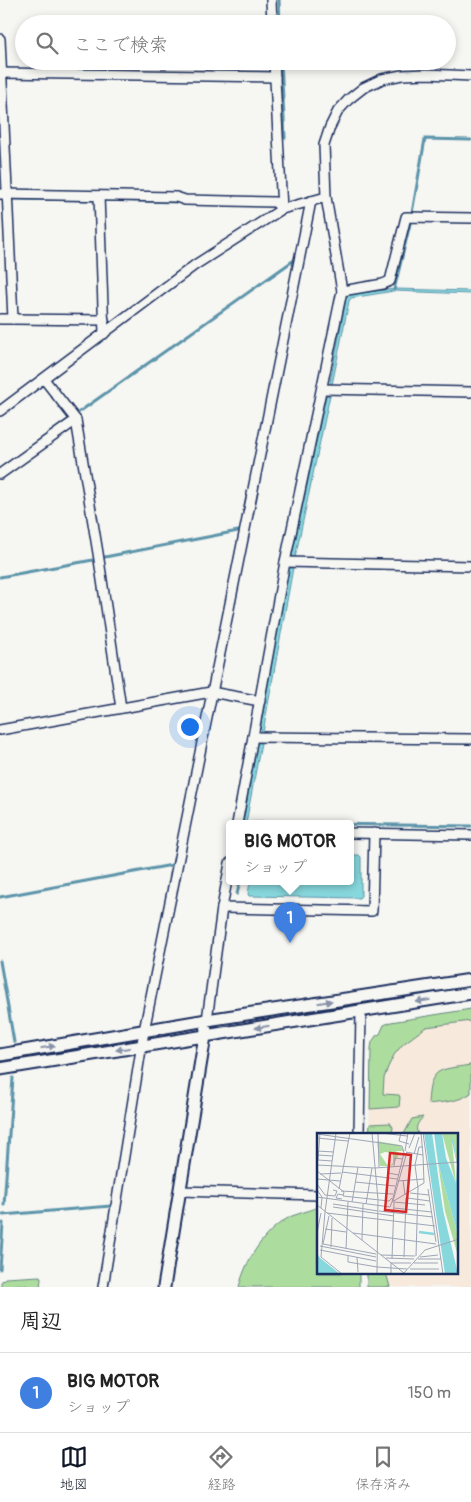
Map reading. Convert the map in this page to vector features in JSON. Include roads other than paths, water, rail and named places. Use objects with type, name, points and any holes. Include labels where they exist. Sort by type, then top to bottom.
[{"type":"street","points":[[271,0],[272,15]]},
{"type":"street","points":[[0,39],[3,194],[13,319]]},
{"type":"street","points":[[275,70],[282,209]]},
{"type":"street","points":[[1,73],[275,77]]},
{"type":"street","points":[[238,820],[286,562],[342,291],[326,197],[324,145],[338,111],[363,88],[382,79],[402,75],[427,74],[471,76]]},
{"type":"street","points":[[3,194],[176,197],[185,200],[274,202],[282,209]]},
{"type":"street","points":[[99,196],[104,334]]},
{"type":"street","points":[[0,410],[196,265],[282,209],[326,197]]},
{"type":"street","points":[[103,1287],[144,1031],[311,201]]},
{"type":"street","points":[[342,291],[390,281],[406,217],[471,218]]},
{"type":"street","points":[[0,320],[104,320]]},
{"type":"street","points":[[44,379],[76,420],[121,708]]},
{"type":"street","points":[[322,389],[471,392]]},
{"type":"street","points":[[0,474],[76,420]]},
{"type":"street","points":[[286,562],[471,566]]},
{"type":"street","points":[[0,730],[212,692],[260,701]]},
{"type":"street","points":[[253,737],[471,739]]},
{"type":"street","points":[[354,833],[471,835]]},
{"type":"street","points":[[222,908],[372,911],[374,833]]},
{"type":"street","points":[[164,1287],[208,1020],[226,885]]},
{"type":"street","points":[[0,1055],[208,1020],[471,980]]},
{"type":"street","points":[[0,1069],[471,993]]},
{"type":"street","points":[[359,1133],[361,1011]]},
{"type":"street","points":[[180,1191],[317,1195]]},
{"type":"water","points":[[395,289],[471,291],[471,294],[394,291],[351,298],[332,385],[330,382],[346,299],[350,294]]},
{"type":"water","points":[[330,395],[295,558],[292,556],[326,396]]},
{"type":"water","points":[[289,568],[293,568],[263,732],[260,729]]},
{"type":"water","points":[[257,743],[261,743],[247,820],[244,820]]},
{"type":"water","points":[[354,855],[361,857],[361,896],[359,898],[249,896],[250,885],[354,885]]},
{"type":"waterway","points":[[279,0],[280,15]]},
{"type":"waterway","points":[[281,70],[285,138]]},
{"type":"waterway","points":[[412,213],[425,139],[471,140]]},
{"type":"waterway","points":[[12,199],[95,200]]},
{"type":"waterway","points":[[103,200],[178,202]]},
{"type":"waterway","points":[[394,290],[410,224]]},
{"type":"waterway","points":[[79,412],[297,258]]},
{"type":"waterway","points":[[0,469],[68,420]]},
{"type":"waterway","points":[[105,557],[238,531]]},
{"type":"waterway","points":[[0,577],[93,560]]},
{"type":"waterway","points":[[354,824],[471,826]]},
{"type":"waterway","points":[[0,897],[172,865]]},
{"type":"waterway","points":[[237,894],[239,885]]},
{"type":"waterway","points":[[0,961],[14,1042]]},
{"type":"waterway","points":[[4,1205],[13,1078]]},
{"type":"waterway","points":[[3,1215],[111,1206]]},
{"type":"waterway","points":[[0,1269],[3,1223]]},
{"type":"place","name":"BIG MOTOR","points":[[290,943]]}]
